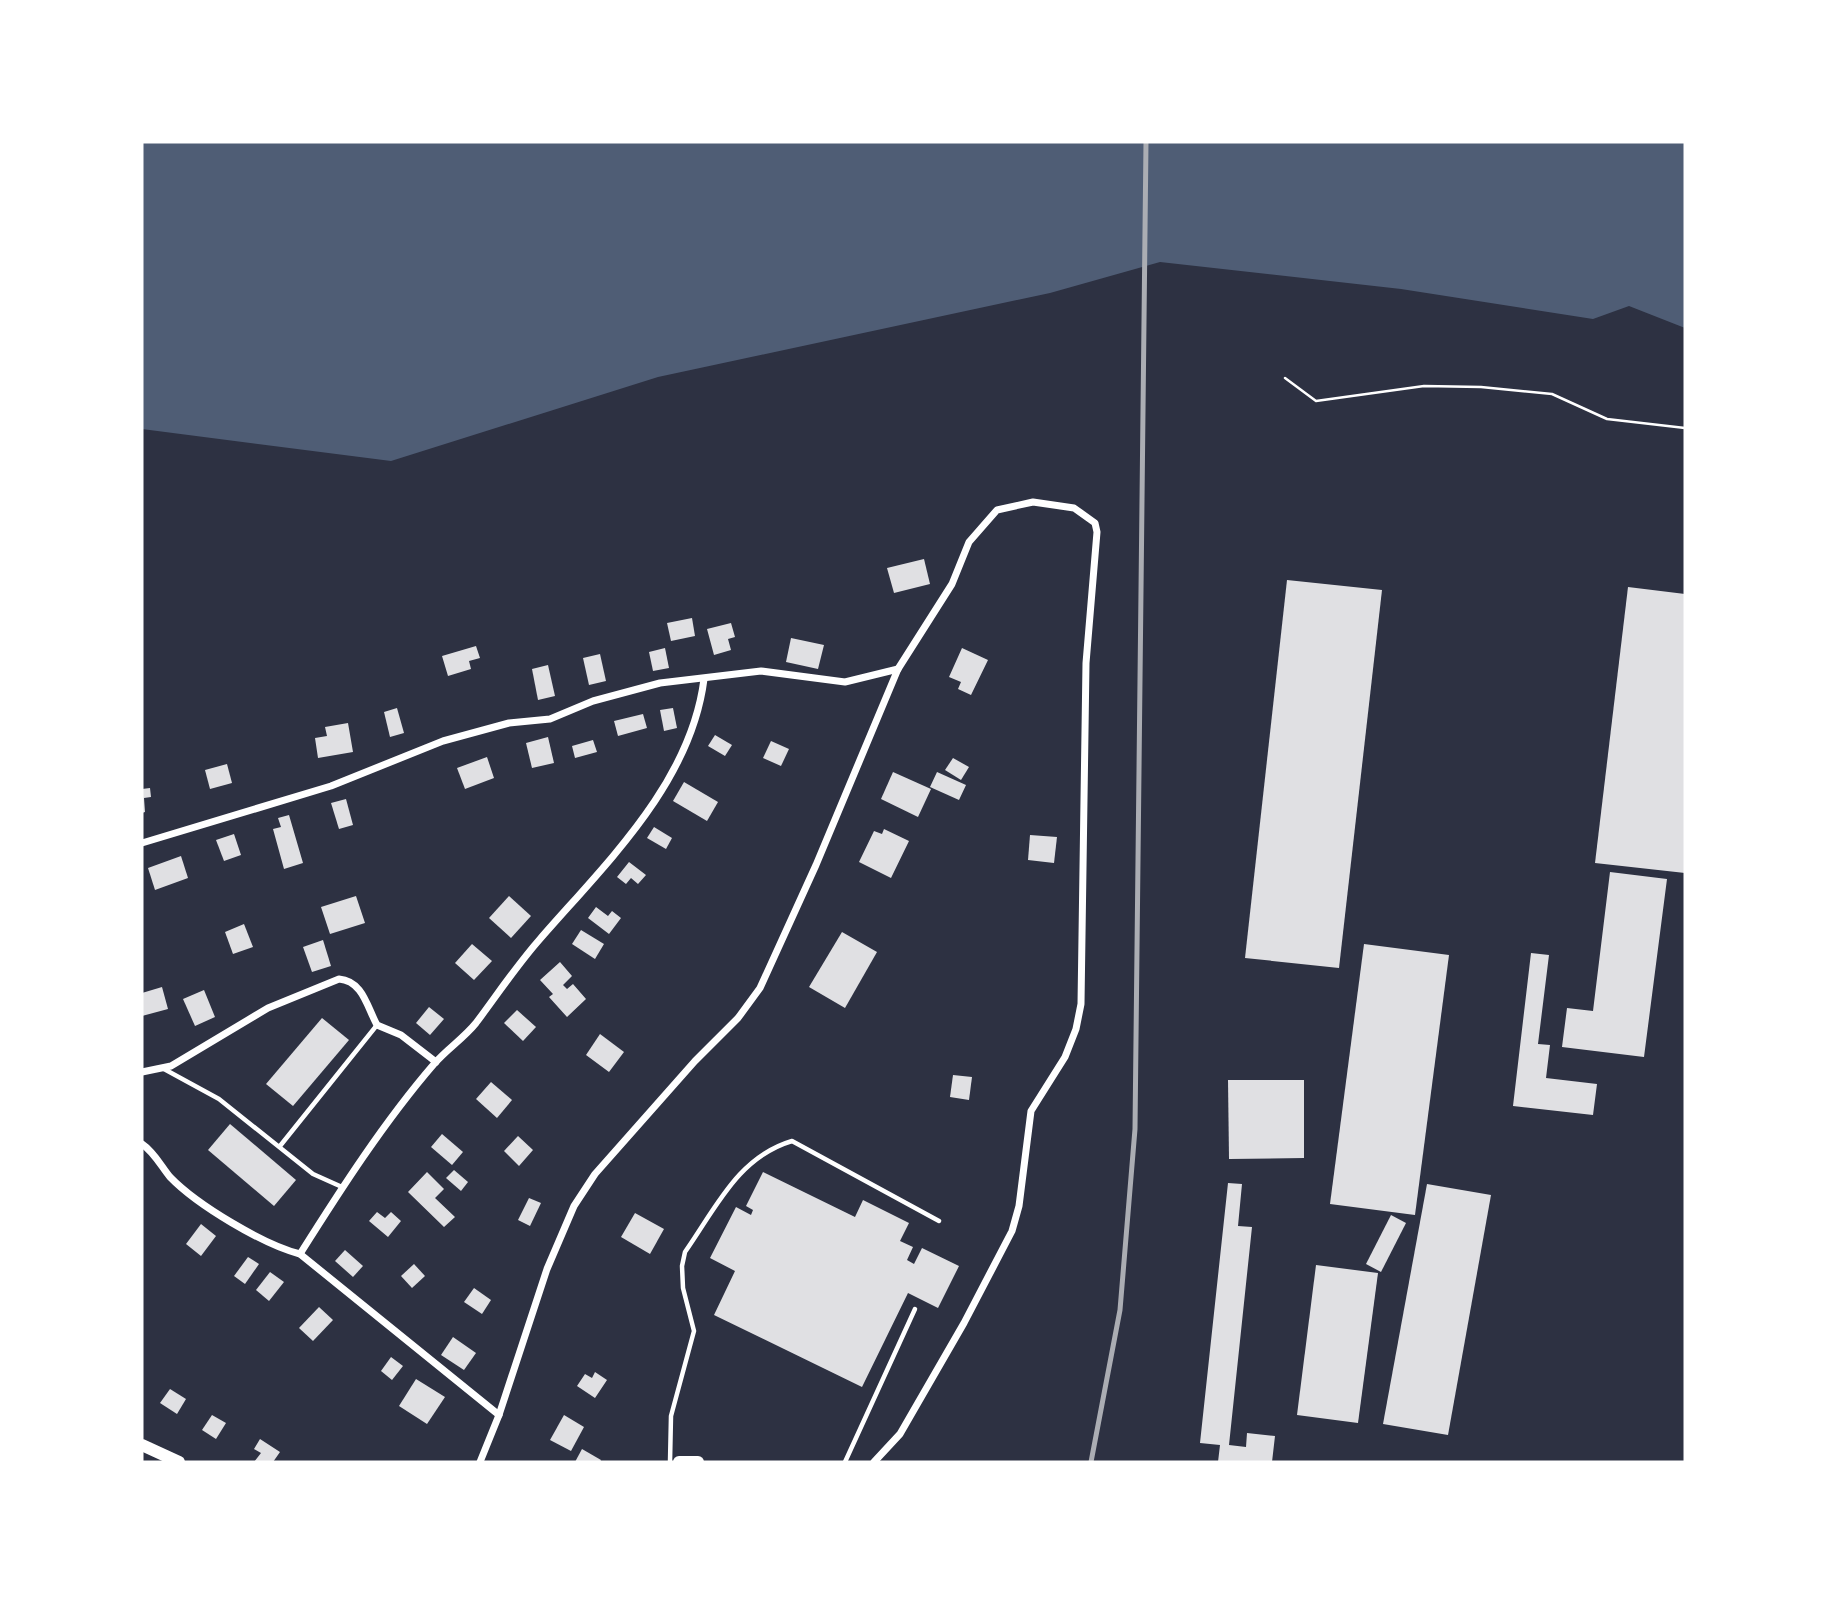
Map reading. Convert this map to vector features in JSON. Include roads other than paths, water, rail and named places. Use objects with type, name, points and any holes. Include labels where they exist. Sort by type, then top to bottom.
[{"type":"main road","points":[[142,1445],[178,1462]]},
{"type":"main road","points":[[678,1462],[698,1462]]},
{"type":"street","points":[[480,1462],[499,1415],[547,1269],[574,1206],[595,1174],[695,1061],[738,1018],[760,988],[816,865],[898,669],[952,584],[969,542],[997,510],[1032,502],[1057,504],[1074,508],[1095,523],[1097,532],[1085,702],[1081,1004],[1076,1029],[1065,1057],[1031,1111],[1019,1206],[1012,1231],[964,1323],[900,1434],[874,1462]]},
{"type":"street","points":[[142,843],[331,786],[443,741],[509,723],[550,719],[593,701],[660,683],[682,678],[704,680],[761,671],[845,682],[898,669]]},
{"type":"street","points":[[300,1254],[343,1187],[436,1062],[474,1025],[536,942],[631,832],[678,764],[700,710],[704,680]]},
{"type":"street","points":[[142,1072],[162,1068],[192,1054],[268,1008],[339,979],[349,980],[359,988],[377,1025],[401,1035],[436,1062]]},
{"type":"street","points":[[142,1144],[171,1178],[191,1194],[275,1248],[300,1254],[499,1415]]},
{"type":"lane","points":[[280,1146],[377,1025]]},
{"type":"lane","points":[[162,1068],[219,1099],[313,1174],[343,1187]]},
{"type":"lane","points":[[670,1462],[671,1416],[694,1331],[683,1288],[681,1266],[685,1252],[740,1171],[775,1146],[792,1141],[939,1221]]},
{"type":"lane","points":[[845,1462],[915,1309]]},
{"type":"water","points":[[142,142],[1685,142],[1685,328],[1629,306],[1593,319],[1401,289],[1160,262],[1050,293],[658,377],[391,461],[142,429]]},
{"type":"railway","points":[[1091,1462],[1120,1310],[1135,1129],[1146,142]]}]
